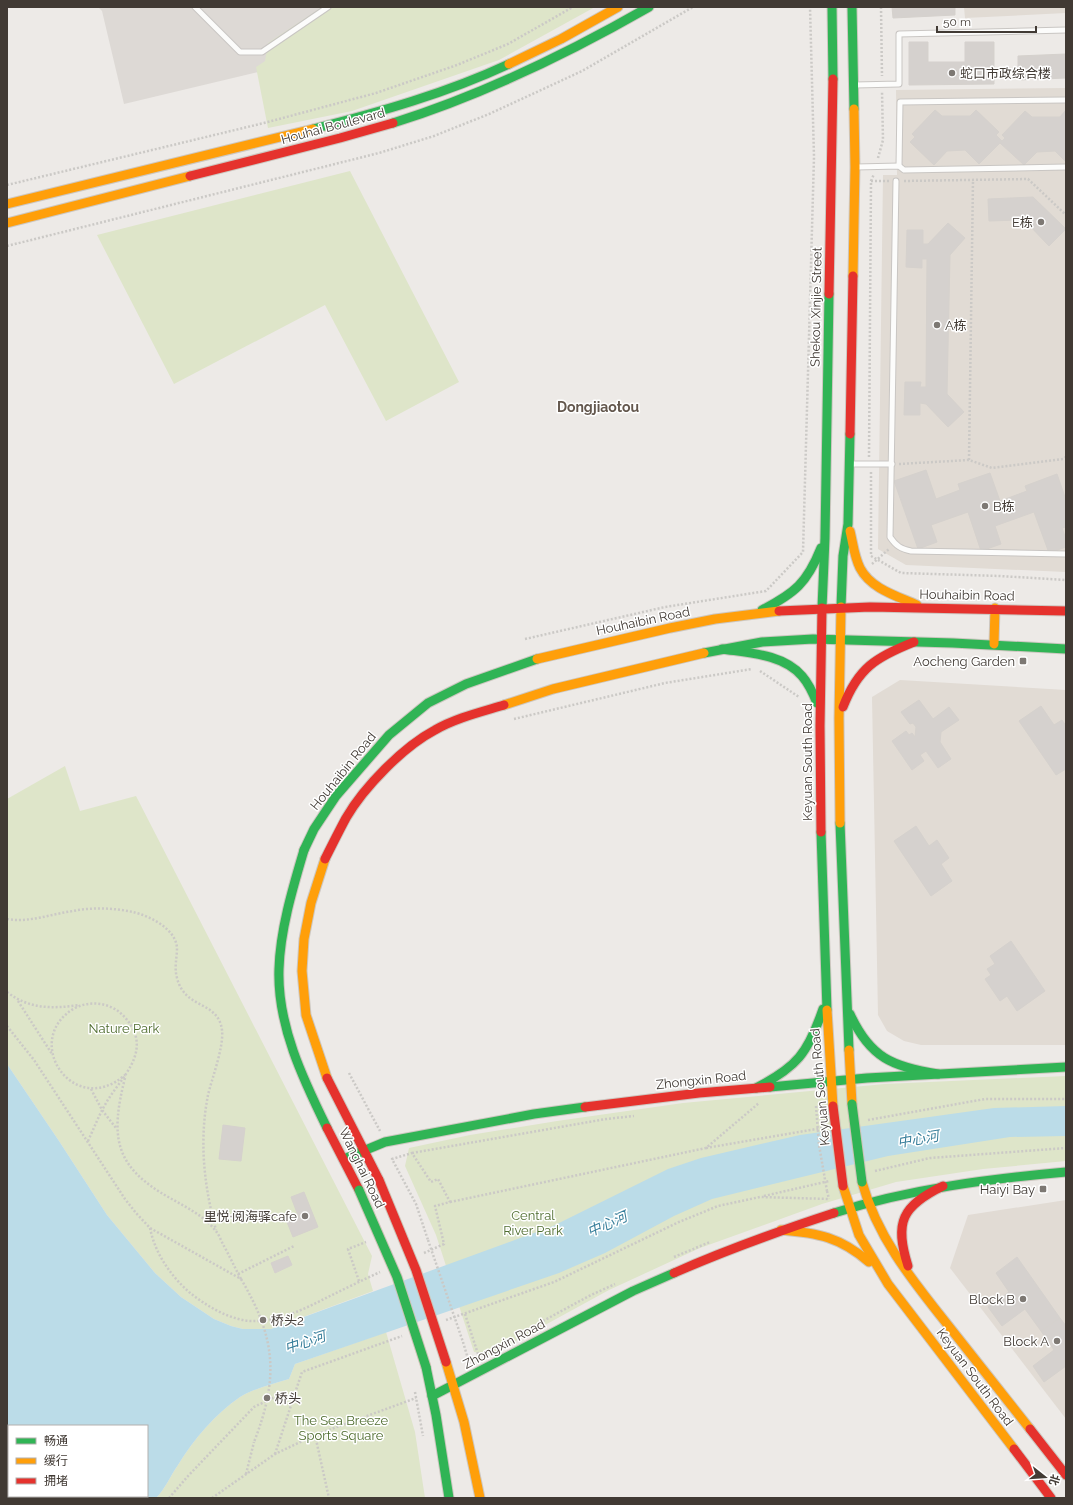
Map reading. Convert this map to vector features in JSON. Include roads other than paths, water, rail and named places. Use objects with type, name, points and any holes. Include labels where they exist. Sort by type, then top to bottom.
[{"type":"main road","name":"Houhai Boulevard","points":[[7,204],[312,129],[397,106],[464,83],[545,48],[618,7]]},
{"type":"main road","name":"Houhai Boulevard","points":[[7,223],[351,135],[468,98],[552,61],[649,7]]},
{"type":"main road","name":"Shekou Xinjie Street","points":[[822,608],[825,538],[832,103],[832,7]]},
{"type":"main road","points":[[840,607],[843,556],[848,524],[850,464],[855,167],[852,7]]},
{"type":"main road","points":[[848,524],[863,573],[882,589],[923,607]]},
{"type":"main road","points":[[754,614],[792,594],[801,586],[810,573],[825,538]]},
{"type":"main road","name":"Houhaibin Road","points":[[304,850],[314,829],[336,796],[390,735],[428,703],[466,684],[541,658],[670,628],[715,619],[754,614],[840,607],[995,608],[1066,611]]},
{"type":"main road","name":"Keyuan South Road","points":[[840,607],[840,815],[846,1003],[852,1104],[862,1182],[874,1218],[894,1254],[1066,1475]]},
{"type":"main road","name":"Keyuan South Road","points":[[822,608],[820,809],[826,998],[833,1106],[843,1186],[854,1223],[864,1245],[888,1284],[1051,1498]]},
{"type":"main road","points":[[994,644],[995,608]]},
{"type":"main road","points":[[722,649],[784,641],[821,639],[994,644],[1066,649]]},
{"type":"main road","points":[[839,718],[849,690],[862,671],[880,657],[914,642]]},
{"type":"main road","points":[[722,649],[773,658],[796,669],[810,684],[820,712]]},
{"type":"main road","name":"Wanghai Road","points":[[480,1498],[464,1422],[454,1386],[416,1270],[379,1180],[327,1077],[306,1015],[302,970],[304,939],[311,903],[325,859],[348,817],[369,787],[403,752],[434,730],[456,720],[553,689],[722,649]]},
{"type":"main road","name":"Wanghai Road","points":[[304,850],[292,890],[283,929],[278,974],[282,1011],[307,1087],[359,1190],[397,1277],[426,1368],[450,1498]]},
{"type":"main road","points":[[756,1088],[784,1073],[802,1057],[815,1033],[826,998]]},
{"type":"main road","points":[[846,1003],[854,1025],[866,1043],[875,1052],[883,1058],[902,1067],[938,1074]]},
{"type":"main road","name":"Zhongxin Road","points":[[344,1160],[385,1142],[534,1114],[691,1094],[831,1081],[1066,1067]]},
{"type":"main road","name":"Zhongxin Road","points":[[432,1396],[454,1386],[633,1291],[703,1260],[781,1230],[849,1208],[943,1186],[1010,1177],[1066,1172]]},
{"type":"main road","points":[[916,1284],[902,1247],[901,1236],[904,1218],[911,1206],[921,1197],[943,1186]]},
{"type":"main road","points":[[781,1230],[822,1235],[840,1241],[864,1257],[888,1284]]},
{"type":"lane","points":[[195,7],[240,52],[262,52],[328,7]]},
{"type":"lane","points":[[854,85],[899,84],[899,34],[1066,30]]},
{"type":"lane","points":[[899,166],[900,102],[1066,100]]},
{"type":"lane","points":[[855,167],[899,166],[904,170],[1066,167]]},
{"type":"lane","points":[[896,181],[890,537],[894,544],[901,549],[911,551],[1066,554]]},
{"type":"lane","points":[[850,464],[892,464]]},
{"type":"water","name":"中心河","points":[[7,1064],[107,1215],[155,1273],[181,1297],[214,1319],[243,1329],[271,1329],[553,1226],[668,1169],[701,1158],[800,1135],[994,1108],[1066,1106],[1066,1136],[1010,1137],[888,1156],[712,1199],[674,1216],[605,1253],[559,1273],[295,1364],[289,1379],[252,1391],[240,1397],[222,1411],[191,1446],[163,1490],[156,1498],[7,1498]]},
{"type":"place","name":"蛇口市政综合楼","points":[[952,73]]},
{"type":"place","name":"E栋","points":[[1041,222]]},
{"type":"place","name":"A栋","points":[[937,325]]},
{"type":"place","name":"B栋","points":[[985,506]]},
{"type":"place","name":"Aocheng Garden","points":[[1023,661]]},
{"type":"place","name":"Haiyi Bay","points":[[1043,1189]]},
{"type":"place","name":"里悦·阅海驿cafe","points":[[305,1216]]},
{"type":"place","name":"Block B","points":[[1023,1299]]},
{"type":"place","name":"桥头2","points":[[263,1320]]},
{"type":"place","name":"Block A","points":[[1057,1341]]},
{"type":"place","name":"桥头","points":[[267,1398]]},
{"type":"district","name":"Dongjiaotou","points":[[598,407]]},
{"type":"park label","name":"Nature Park","points":[[124,1028]]},
{"type":"park label","name":"Central River Park","points":[[533,1222]]},
{"type":"park label","name":"The Sea Breeze Sports Square","points":[[341,1428]]}]
